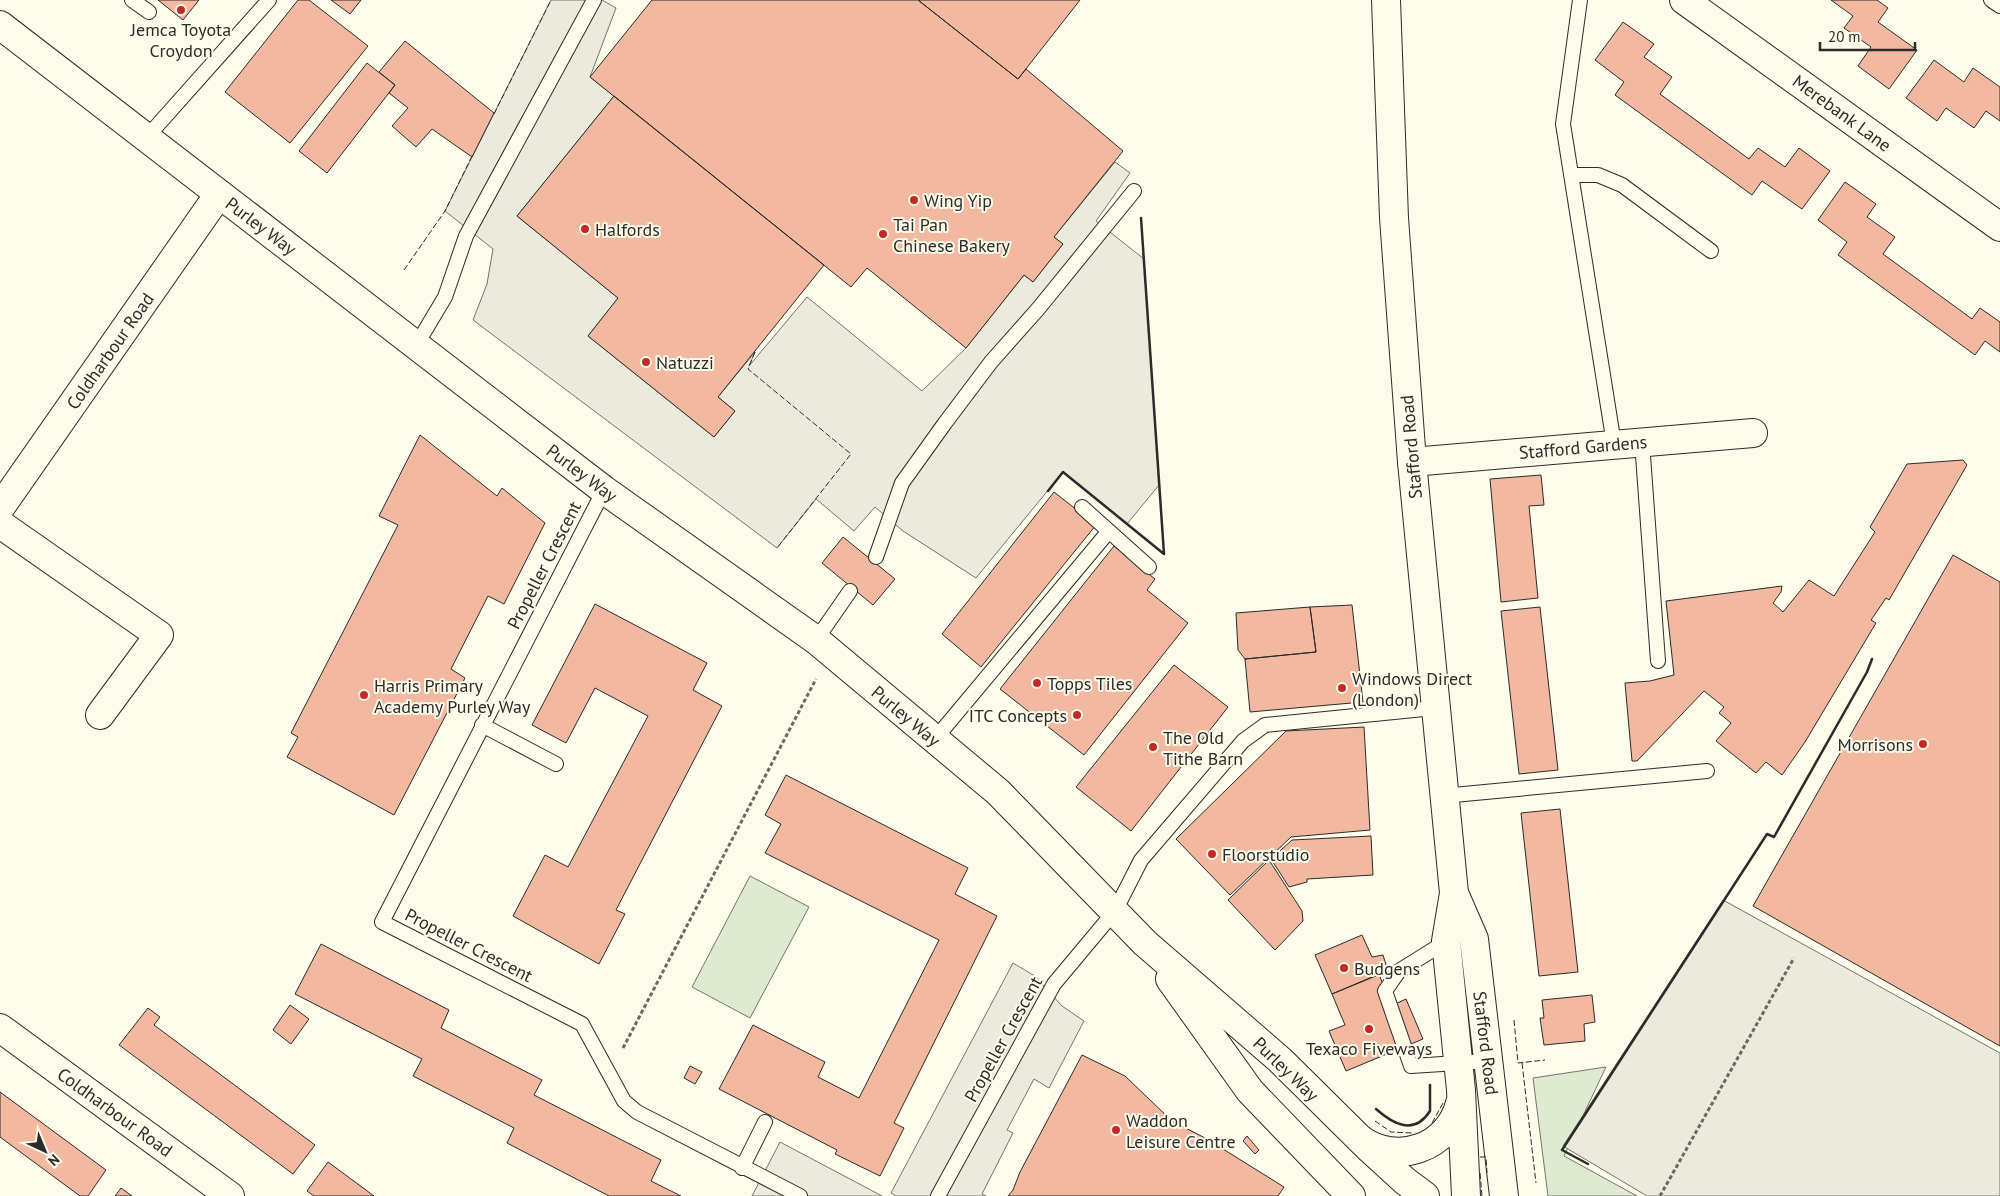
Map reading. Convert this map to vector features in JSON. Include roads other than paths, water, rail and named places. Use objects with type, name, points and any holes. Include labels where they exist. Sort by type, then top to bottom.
[{"type":"main road","name":"Stafford Road","points":[[1386,0],[1394,218],[1412,462],[1434,708],[1454,893],[1446,941],[1461,1090],[1466,1196]]},
{"type":"main road","name":"Merebank Lane","points":[[1684,0],[2000,227]]},
{"type":"main road","name":"Purley Way","points":[[0,25],[418,344],[604,490],[823,646],[998,792],[1145,943],[1280,1060],[1405,1181],[1425,1196]]},
{"type":"main road","name":"Coldharbour Road","points":[[1,507],[219,194]]},
{"type":"main road","name":"Stafford Gardens","points":[[1412,462],[1754,433]]},
{"type":"main road","points":[[1,507],[158,635],[100,715]]},
{"type":"main road","name":"Stafford Road","points":[[1454,893],[1474,939],[1490,1060],[1504,1196]]},
{"type":"main road","name":"Purley Way","points":[[1145,943],[1250,1091],[1351,1196]]},
{"type":"main road","name":"Coldharbour Road","points":[[0,1028],[230,1196]]},
{"type":"main road","points":[[1355,1134],[1376,1148],[1393,1152],[1411,1151],[1429,1145],[1441,1136],[1452,1123],[1459,1107],[1461,1090]]},
{"type":"main road","points":[[1497,1196],[1501,1169]]},
{"type":"lane","points":[[132,0],[149,12]]},
{"type":"lane","points":[[147,137],[269,0]]},
{"type":"lane","points":[[418,344],[445,297],[466,236],[594,0]]},
{"type":"lane","points":[[1580,0],[1563,124],[1614,444]]},
{"type":"lane","points":[[1991,0],[2000,6]]},
{"type":"lane","points":[[1571,175],[1598,175],[1622,185],[1711,251]]},
{"type":"lane","points":[[876,556],[902,483],[945,422],[991,362],[1038,309],[1134,191]]},
{"type":"lane","points":[[1642,442],[1658,661]]},
{"type":"lane","name":"Propeller Crescent","points":[[604,490],[382,922],[582,1024],[624,1101],[637,1112],[742,1168],[800,1196]]},
{"type":"lane","points":[[1082,507],[1149,567]]},
{"type":"lane","points":[[934,739],[1109,531]]},
{"type":"lane","points":[[823,646],[850,591]]},
{"type":"lane","name":"Propeller Crescent","points":[[938,1196],[1054,984],[1115,911],[1141,860],[1243,741],[1265,725],[1434,708]]},
{"type":"lane","points":[[482,725],[556,764]]},
{"type":"lane","points":[[1443,796],[1707,772]]},
{"type":"lane","points":[[1474,939],[1446,941],[1399,971],[1385,992],[1411,1066],[1490,1060]]},
{"type":"lane","points":[[742,1168],[765,1122]]},
{"type":"place","name":"Jemca Toyota Croydon","points":[[181,10]]},
{"type":"place","name":"Wing Yip","points":[[914,200]]},
{"type":"place","name":"Halfords","points":[[585,229]]},
{"type":"place","name":"Tai Pan Chinese Bakery","points":[[883,234]]},
{"type":"place","name":"Natuzzi","points":[[646,362]]},
{"type":"place","name":"Topps Tiles","points":[[1037,683]]},
{"type":"place","name":"Windows Direct (London)","points":[[1342,688]]},
{"type":"place","name":"Harris Primary Academy Purley Way","points":[[364,695]]},
{"type":"place","name":"ITC Concepts","points":[[1077,715]]},
{"type":"place","name":"Morrisons","points":[[1923,744]]},
{"type":"place","name":"The Old Tithe Barn","points":[[1153,747]]},
{"type":"place","name":"Floorstudio","points":[[1212,854]]},
{"type":"place","name":"Budgens","points":[[1344,968]]},
{"type":"place","name":"Texaco Fiveways","points":[[1369,1029]]},
{"type":"place","name":"Waddon Leisure Centre","points":[[1116,1130]]}]
